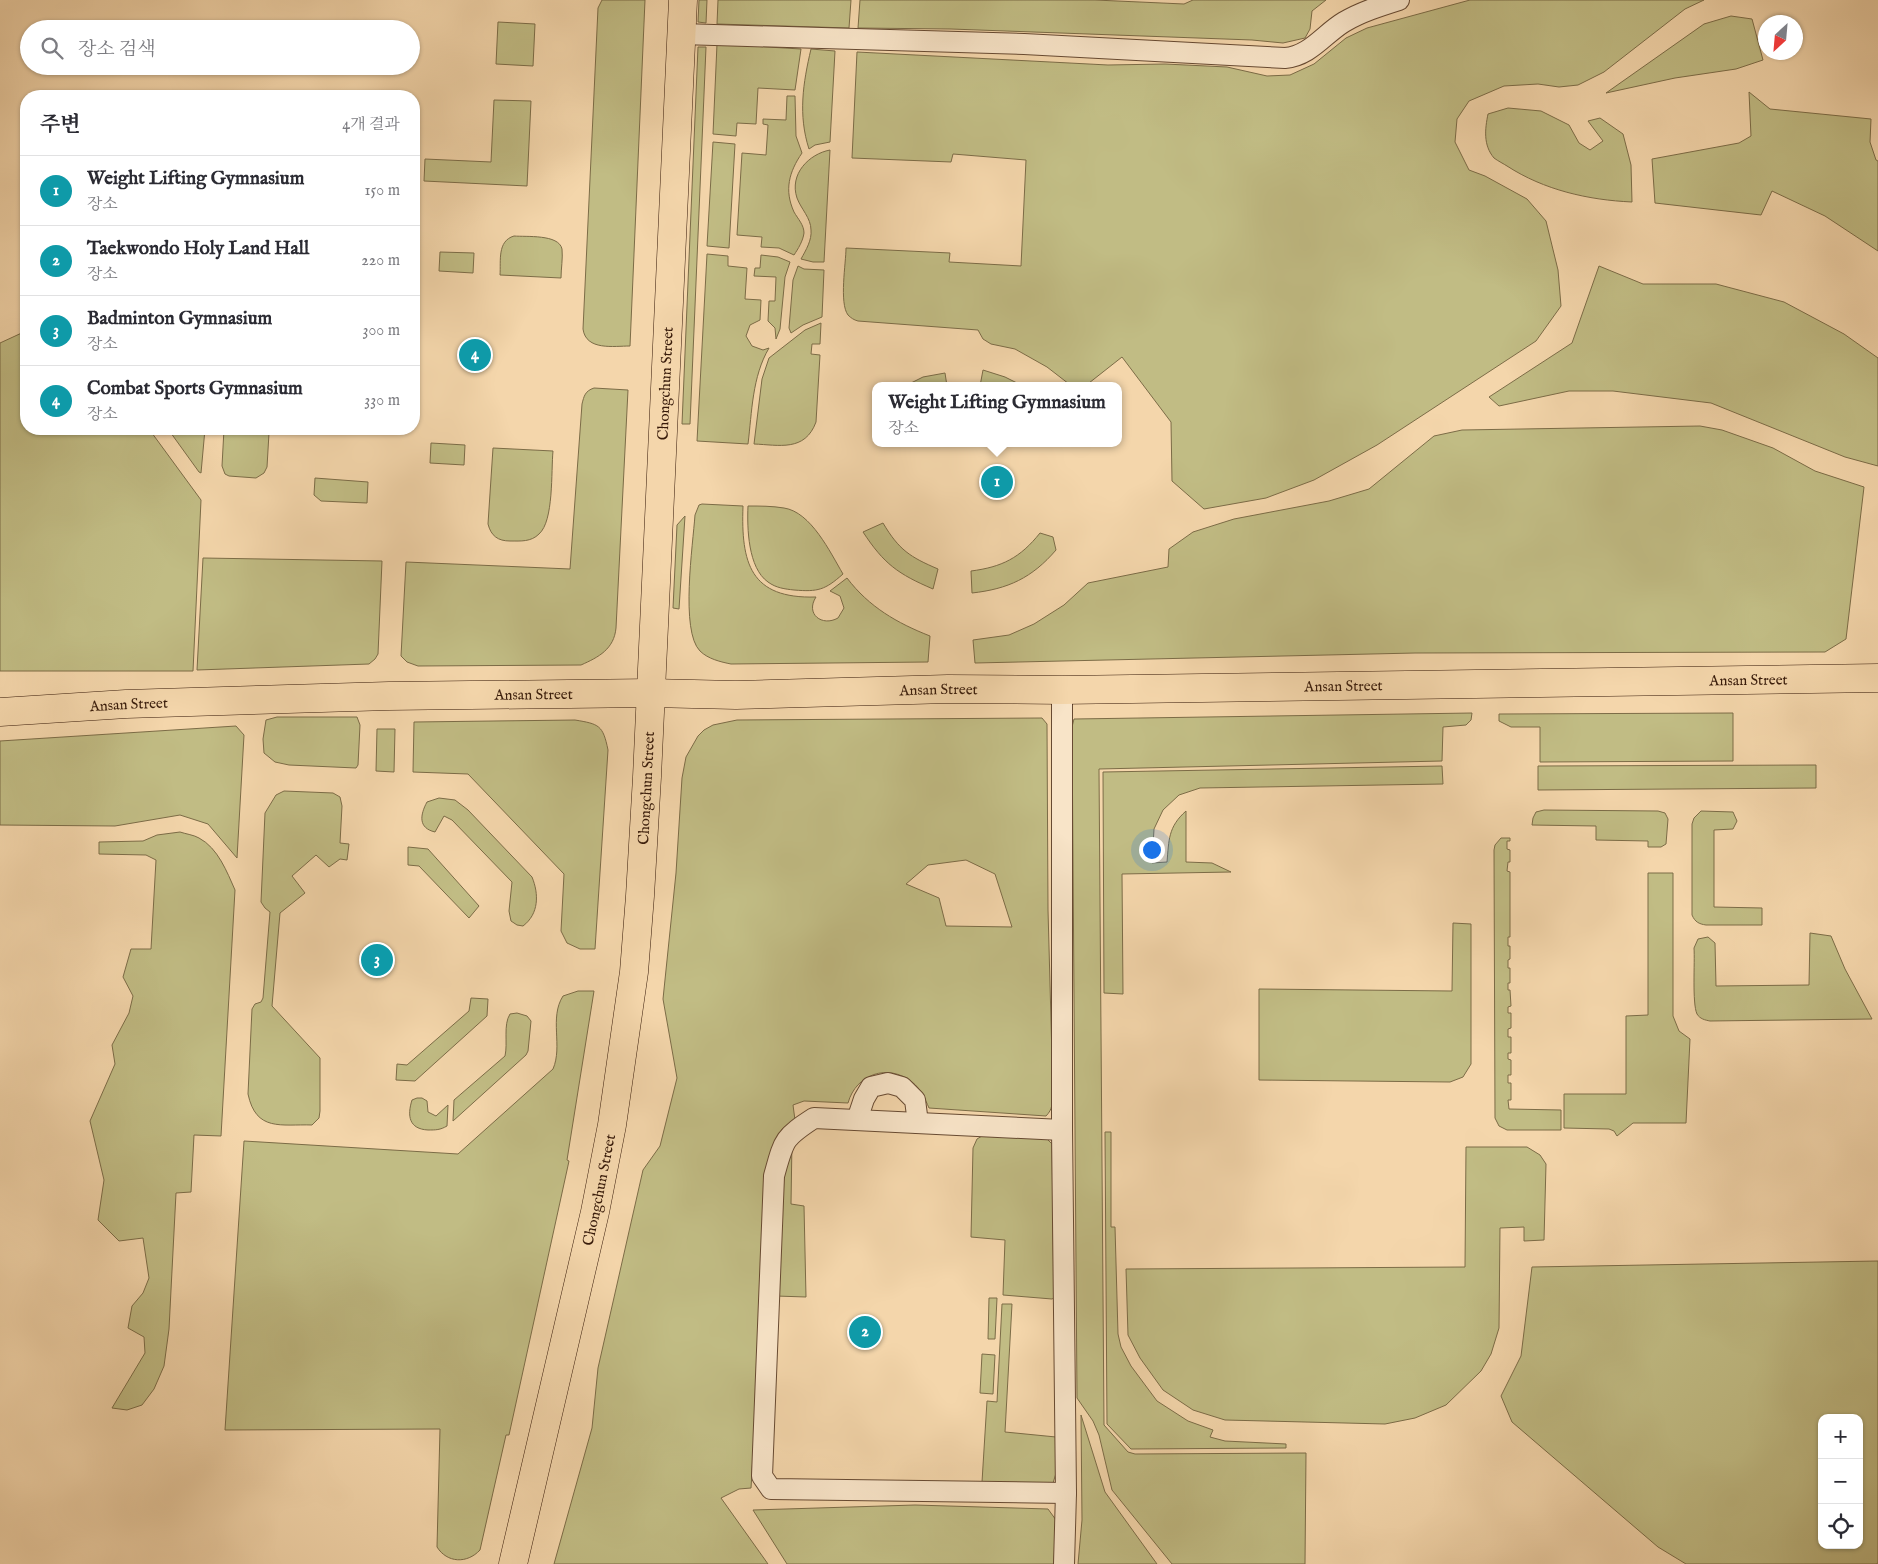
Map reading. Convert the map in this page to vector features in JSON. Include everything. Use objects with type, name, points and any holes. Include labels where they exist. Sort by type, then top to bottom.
[{"type":"main road","name":"Chongchun Street","points":[[513,1564],[595,1212],[614,1116],[631,991],[640,896],[682,0]]},
{"type":"main road","name":"Ansan Street","points":[[0,712],[126,704],[389,696],[650,693],[736,695],[948,689],[1062,690],[1878,678]]},
{"type":"street","points":[[681,34],[1015,44],[1285,58],[1294,57],[1306,52],[1345,21],[1372,8],[1399,0]]},
{"type":"street","points":[[1062,690],[1062,1130],[1066,1493],[1064,1564]]},
{"type":"street","points":[[857,1120],[864,1099],[871,1087],[888,1082],[902,1087],[915,1100],[918,1124]]},
{"type":"street","points":[[1062,1130],[814,1118],[791,1133],[783,1145],[774,1176],[762,1476],[771,1489],[1066,1493]]},
{"type":"shaded area","points":[[602,0],[645,0],[630,346],[602,346],[595,344],[585,336],[583,329],[598,8]]},
{"type":"shaded area","points":[[699,0],[707,0],[706,23],[698,22]]},
{"type":"shaded area","points":[[718,0],[851,0],[849,28],[717,24]]},
{"type":"shaded area","points":[[860,0],[1095,0],[1184,4],[1193,0],[1326,0],[1312,11],[1310,29],[1305,38],[1283,43],[1252,40],[951,29],[858,28]]},
{"type":"shaded area","points":[[1470,0],[1704,0],[1685,9],[1604,72],[1578,85],[1559,87],[1538,84],[1504,86],[1469,101],[1457,119],[1455,142],[1469,170],[1485,176],[1527,199],[1546,221],[1558,270],[1561,306],[1536,341],[1377,445],[1314,480],[1266,498],[1204,509],[1172,481],[1171,422],[1122,357],[1090,382],[1066,382],[1047,367],[1015,349],[991,344],[983,339],[978,330],[858,321],[848,315],[845,309],[843,292],[846,248],[950,253],[949,262],[1021,266],[1026,160],[953,154],[951,162],[852,158],[857,52],[1108,65],[1165,64],[1227,67],[1267,76],[1290,75],[1314,64],[1346,38],[1367,28]]},
{"type":"shaded area","points":[[1731,16],[1752,19],[1758,41],[1758,60],[1763,60],[1736,69],[1675,78],[1606,93],[1704,24]]},
{"type":"shaded area","points":[[498,22],[535,24],[533,66],[496,64]]},
{"type":"shaded area","points":[[717,44],[801,49],[795,90],[758,88],[756,124],[737,123],[736,136],[713,134]]},
{"type":"shaded area","points":[[698,47],[706,47],[690,424],[682,424]]},
{"type":"shaded area","points":[[811,49],[835,51],[830,142],[815,145],[809,149],[804,124],[803,99]]},
{"type":"shaded area","points":[[1749,92],[1770,109],[1871,119],[1870,142],[1878,161],[1878,251],[1825,216],[1772,191],[1761,215],[1655,203],[1652,159],[1739,143],[1751,136]]},
{"type":"shaded area","points":[[787,96],[795,96],[796,136],[802,153],[789,181],[791,204],[804,230],[801,242],[794,255],[779,248],[761,247],[762,237],[737,235],[742,153],[766,155],[768,125],[763,124],[763,119],[786,120]]},
{"type":"shaded area","points":[[494,100],[531,101],[527,186],[424,181],[425,159],[491,162]]},
{"type":"shaded area","points":[[1508,108],[1541,111],[1569,125],[1579,143],[1590,150],[1603,141],[1588,121],[1600,118],[1623,134],[1631,165],[1632,202],[1599,199],[1551,187],[1521,174],[1494,158],[1486,142],[1488,114]]},
{"type":"shaded area","points":[[713,142],[735,144],[729,248],[707,246]]},
{"type":"shaded area","points":[[830,150],[824,262],[813,262],[801,259],[810,241],[811,226],[797,198],[796,181],[798,173],[808,161],[822,152]]},
{"type":"shaded area","points":[[514,236],[541,237],[560,244],[562,249],[561,278],[500,275],[502,247],[505,242]]},
{"type":"shaded area","points":[[440,252],[474,253],[473,273],[439,271]]},
{"type":"shaded area","points":[[707,254],[728,256],[728,266],[747,268],[745,299],[761,300],[760,320],[750,325],[746,336],[752,346],[763,350],[769,348],[763,359],[756,383],[748,444],[697,441]]},
{"type":"shaded area","points":[[761,255],[778,257],[790,262],[785,277],[780,329],[776,339],[775,328],[768,321],[769,301],[775,301],[776,277],[754,276],[755,268],[760,268]]},
{"type":"shaded area","points":[[798,266],[804,269],[824,270],[822,317],[803,325],[791,333],[789,328],[793,280]]},
{"type":"shaded area","points":[[1599,266],[1643,284],[1716,284],[1784,302],[1844,334],[1878,358],[1878,466],[1845,457],[1711,403],[1613,391],[1569,391],[1499,406],[1489,397],[1572,343]]},
{"type":"shaded area","points":[[821,323],[820,344],[812,344],[811,354],[820,355],[816,422],[811,432],[805,438],[790,445],[754,444],[762,379],[769,358],[805,330]]},
{"type":"shaded area","points":[[20,334],[20,435],[153,435],[201,500],[193,671],[0,671],[0,343]]},
{"type":"shaded area","points":[[983,370],[1015,382],[981,382]]},
{"type":"shaded area","points":[[945,373],[946,382],[913,382],[923,377]]},
{"type":"shaded area","points":[[594,388],[628,390],[616,628],[609,647],[594,659],[581,665],[418,666],[407,662],[401,656],[406,562],[570,569],[582,404],[585,394]]},
{"type":"shaded area","points":[[1700,426],[1722,430],[1773,448],[1815,471],[1864,487],[1846,639],[1825,652],[1415,653],[975,663],[973,640],[1009,635],[1034,624],[1064,605],[1088,583],[1168,567],[1169,549],[1193,532],[1234,519],[1329,501],[1369,489],[1434,436],[1462,430]]},
{"type":"shaded area","points":[[172,435],[204,435],[201,473]]},
{"type":"shaded area","points":[[224,435],[269,435],[267,467],[264,473],[256,478],[229,476],[225,474],[222,466]]},
{"type":"shaded area","points":[[431,443],[465,445],[464,465],[430,463]]},
{"type":"shaded area","points":[[493,448],[553,451],[551,495],[547,518],[544,528],[539,534],[529,540],[502,540],[493,535],[489,528]]},
{"type":"shaded area","points":[[315,478],[368,482],[367,503],[321,501],[314,495]]},
{"type":"shaded area","points":[[699,505],[743,506],[744,545],[754,574],[763,584],[776,592],[794,596],[816,597],[813,603],[814,613],[821,620],[826,621],[838,618],[844,608],[840,596],[830,591],[847,578],[874,606],[884,613],[906,626],[930,636],[928,662],[731,664],[715,660],[703,654],[694,641],[690,625],[689,607],[690,566],[695,515]]},
{"type":"shaded area","points":[[748,506],[784,508],[794,511],[803,517],[819,534],[843,574],[826,587],[815,590],[784,589],[768,582],[761,576],[756,567],[750,547]]},
{"type":"shaded area","points":[[685,516],[679,609],[673,608],[677,525]]},
{"type":"shaded area","points":[[883,523],[894,540],[906,552],[938,569],[933,589],[893,567],[878,552],[863,532]]},
{"type":"shaded area","points":[[1040,533],[1053,537],[1056,550],[1038,568],[1008,585],[997,589],[972,593],[971,571],[992,567],[1010,560],[1033,542]]},
{"type":"shaded area","points":[[203,558],[382,561],[378,654],[369,664],[197,670]]},
{"type":"shaded area","points":[[1472,713],[1471,720],[1466,725],[1443,727],[1442,761],[1099,769],[1104,1425],[1128,1452],[1135,1454],[1306,1453],[1305,1564],[1172,1564],[1112,1490],[1099,1435],[1093,1421],[1077,1398],[1072,727],[1074,719]]},
{"type":"shaded area","points":[[1733,713],[1733,761],[1540,762],[1540,727],[1511,727],[1499,721],[1499,714]]},
{"type":"shaded area","points":[[277,717],[357,717],[360,725],[358,765],[356,768],[289,765],[275,762],[264,753],[263,739],[266,720]]},
{"type":"shaded area","points":[[1042,718],[1047,724],[1052,1106],[1046,1116],[929,1108],[920,1091],[912,1082],[903,1076],[893,1073],[874,1074],[865,1079],[852,1093],[848,1103],[804,1101],[793,1105],[795,1120],[782,1129],[769,1157],[765,1179],[762,1315],[751,1488],[739,1489],[721,1498],[768,1564],[554,1564],[592,1428],[598,1368],[643,1170],[660,1146],[677,1078],[663,999],[676,873],[682,778],[686,757],[698,736],[704,730],[713,725],[737,720]],"holes":[[[966,860],[995,874],[1012,927],[946,926],[939,898],[906,884],[928,865]]]},
{"type":"shaded area","points":[[575,720],[599,727],[604,735],[608,750],[595,949],[580,949],[567,943],[561,931],[564,874],[468,774],[413,772],[414,722]]},
{"type":"shaded area","points":[[236,726],[244,735],[237,858],[208,824],[180,815],[115,826],[0,825],[0,741]]},
{"type":"shaded area","points":[[377,729],[395,729],[394,772],[376,771]]},
{"type":"shaded area","points":[[1816,765],[1816,788],[1538,790],[1538,766]]},
{"type":"shaded area","points":[[1442,766],[1443,784],[1200,788],[1179,795],[1163,810],[1154,829],[1152,863],[1167,862],[1170,834],[1186,811],[1186,862],[1212,863],[1231,872],[1122,874],[1123,994],[1104,993],[1103,772]]},
{"type":"shaded area","points":[[284,791],[333,793],[340,797],[342,806],[340,843],[349,844],[347,860],[340,859],[329,867],[316,855],[292,876],[305,893],[280,913],[272,1006],[320,1058],[320,1111],[319,1118],[312,1125],[280,1125],[264,1120],[257,1115],[248,1094],[252,1009],[263,998],[270,912],[261,902],[265,813],[276,795]]},
{"type":"shaded area","points":[[439,798],[455,800],[468,810],[532,877],[536,890],[535,910],[523,926],[511,921],[509,911],[512,882],[452,820],[444,816],[435,832],[429,830],[423,824],[422,816],[427,802]]},
{"type":"shaded area","points":[[1544,810],[1658,811],[1665,813],[1668,819],[1666,844],[1661,847],[1648,847],[1648,841],[1596,840],[1596,826],[1532,825],[1536,812]]},
{"type":"shaded area","points":[[1701,811],[1733,812],[1737,821],[1733,829],[1714,830],[1714,907],[1762,908],[1762,925],[1706,925],[1701,924],[1693,917],[1692,824],[1694,818]]},
{"type":"shaded area","points":[[180,832],[197,837],[212,848],[221,861],[235,890],[221,1136],[194,1135],[191,1192],[176,1193],[169,1329],[164,1366],[154,1389],[142,1405],[127,1410],[112,1408],[145,1353],[144,1337],[128,1328],[132,1306],[143,1293],[149,1278],[143,1238],[119,1241],[98,1220],[104,1180],[90,1121],[115,1064],[112,1045],[129,1013],[133,996],[123,977],[131,949],[151,949],[156,860],[146,855],[99,854],[99,842],[143,841],[157,835]]},
{"type":"shaded area","points":[[1501,838],[1510,838],[1510,841],[1507,841],[1507,849],[1510,850],[1510,862],[1508,862],[1507,871],[1510,872],[1510,937],[1508,937],[1508,946],[1510,946],[1510,959],[1508,960],[1508,968],[1510,968],[1510,983],[1508,983],[1508,990],[1510,990],[1511,1006],[1508,1007],[1508,1013],[1511,1013],[1511,1028],[1508,1029],[1508,1037],[1511,1037],[1511,1053],[1508,1053],[1508,1059],[1511,1060],[1511,1075],[1508,1075],[1508,1083],[1511,1083],[1511,1100],[1508,1100],[1509,1109],[1561,1110],[1561,1130],[1507,1130],[1499,1126],[1495,1118],[1494,850],[1495,845]]},
{"type":"shaded area","points":[[408,847],[428,849],[479,906],[469,918],[419,866],[408,865]]},
{"type":"shaded area","points":[[1648,873],[1673,873],[1673,1016],[1679,1031],[1690,1039],[1686,1123],[1633,1123],[1617,1136],[1614,1131],[1609,1129],[1564,1128],[1564,1094],[1626,1094],[1626,1016],[1648,1015]]},
{"type":"shaded area","points":[[1453,923],[1471,924],[1471,1064],[1463,1077],[1450,1082],[1259,1080],[1259,989],[1452,991]]},
{"type":"shaded area","points":[[1810,933],[1831,936],[1845,969],[1872,1019],[1710,1021],[1698,1016],[1695,1009],[1694,948],[1698,939],[1708,937],[1715,943],[1716,986],[1809,985]]},
{"type":"shaded area","points":[[578,991],[594,991],[567,1160],[569,1161],[509,1435],[506,1435],[480,1550],[469,1558],[452,1559],[437,1547],[440,1429],[225,1430],[244,1141],[458,1154],[553,1069],[557,1051],[556,1023],[559,1005],[563,996]]},
{"type":"shaded area","points":[[471,998],[488,999],[487,1016],[415,1081],[396,1080],[397,1064],[407,1065],[469,1011]]},
{"type":"shaded area","points":[[517,1013],[527,1016],[531,1021],[526,1055],[453,1121],[454,1100],[505,1056],[508,1018],[510,1014]]},
{"type":"shaded area","points":[[417,1098],[427,1101],[428,1112],[436,1116],[448,1105],[447,1126],[438,1130],[428,1130],[413,1124],[410,1116],[410,1106],[412,1100]]},
{"type":"shaded area","points":[[1105,1132],[1111,1132],[1111,1227],[1115,1227],[1118,1334],[1121,1347],[1131,1366],[1157,1401],[1188,1421],[1213,1430],[1210,1437],[1225,1441],[1286,1444],[1286,1448],[1131,1449],[1107,1424]]},
{"type":"shaded area","points":[[982,1136],[1047,1139],[1052,1144],[1054,1298],[1052,1299],[1003,1295],[1005,1240],[971,1237],[973,1148],[977,1139]]},
{"type":"shaded area","points":[[792,1140],[791,1204],[804,1206],[806,1297],[776,1296],[782,1171]]},
{"type":"shaded area","points":[[1466,1147],[1527,1147],[1540,1155],[1546,1164],[1544,1240],[1524,1241],[1524,1227],[1500,1228],[1499,1328],[1491,1354],[1481,1371],[1446,1405],[1415,1418],[1385,1424],[1225,1420],[1193,1410],[1163,1390],[1140,1358],[1128,1335],[1126,1269],[1465,1267]]},
{"type":"shaded area","points":[[1878,1261],[1878,1563],[1686,1564],[1658,1547],[1512,1422],[1501,1396],[1521,1356],[1532,1267]]},
{"type":"shaded area","points":[[989,1298],[997,1298],[995,1339],[988,1339]]},
{"type":"shaded area","points":[[1002,1304],[1012,1304],[1005,1432],[1056,1437],[1057,1470],[1053,1483],[1049,1485],[982,1482],[987,1401],[997,1402]]},
{"type":"shaded area","points":[[982,1354],[995,1355],[993,1394],[980,1393]]},
{"type":"shaded area","points":[[1081,1415],[1105,1492],[1157,1564],[1078,1564],[1082,1520]]},
{"type":"shaded area","points":[[915,1505],[1048,1509],[1056,1520],[1054,1564],[787,1564],[753,1510]]},
{"type":"place","name":"Combat Sports Gymnasium","points":[[475,355]]},
{"type":"place","name":"Weight Lifting Gymnasium","points":[[997,482]]},
{"type":"place","name":"Badminton Gymnasium","points":[[377,960]]},
{"type":"place","name":"Taekwondo Holy Land Hall","points":[[865,1332]]}]
